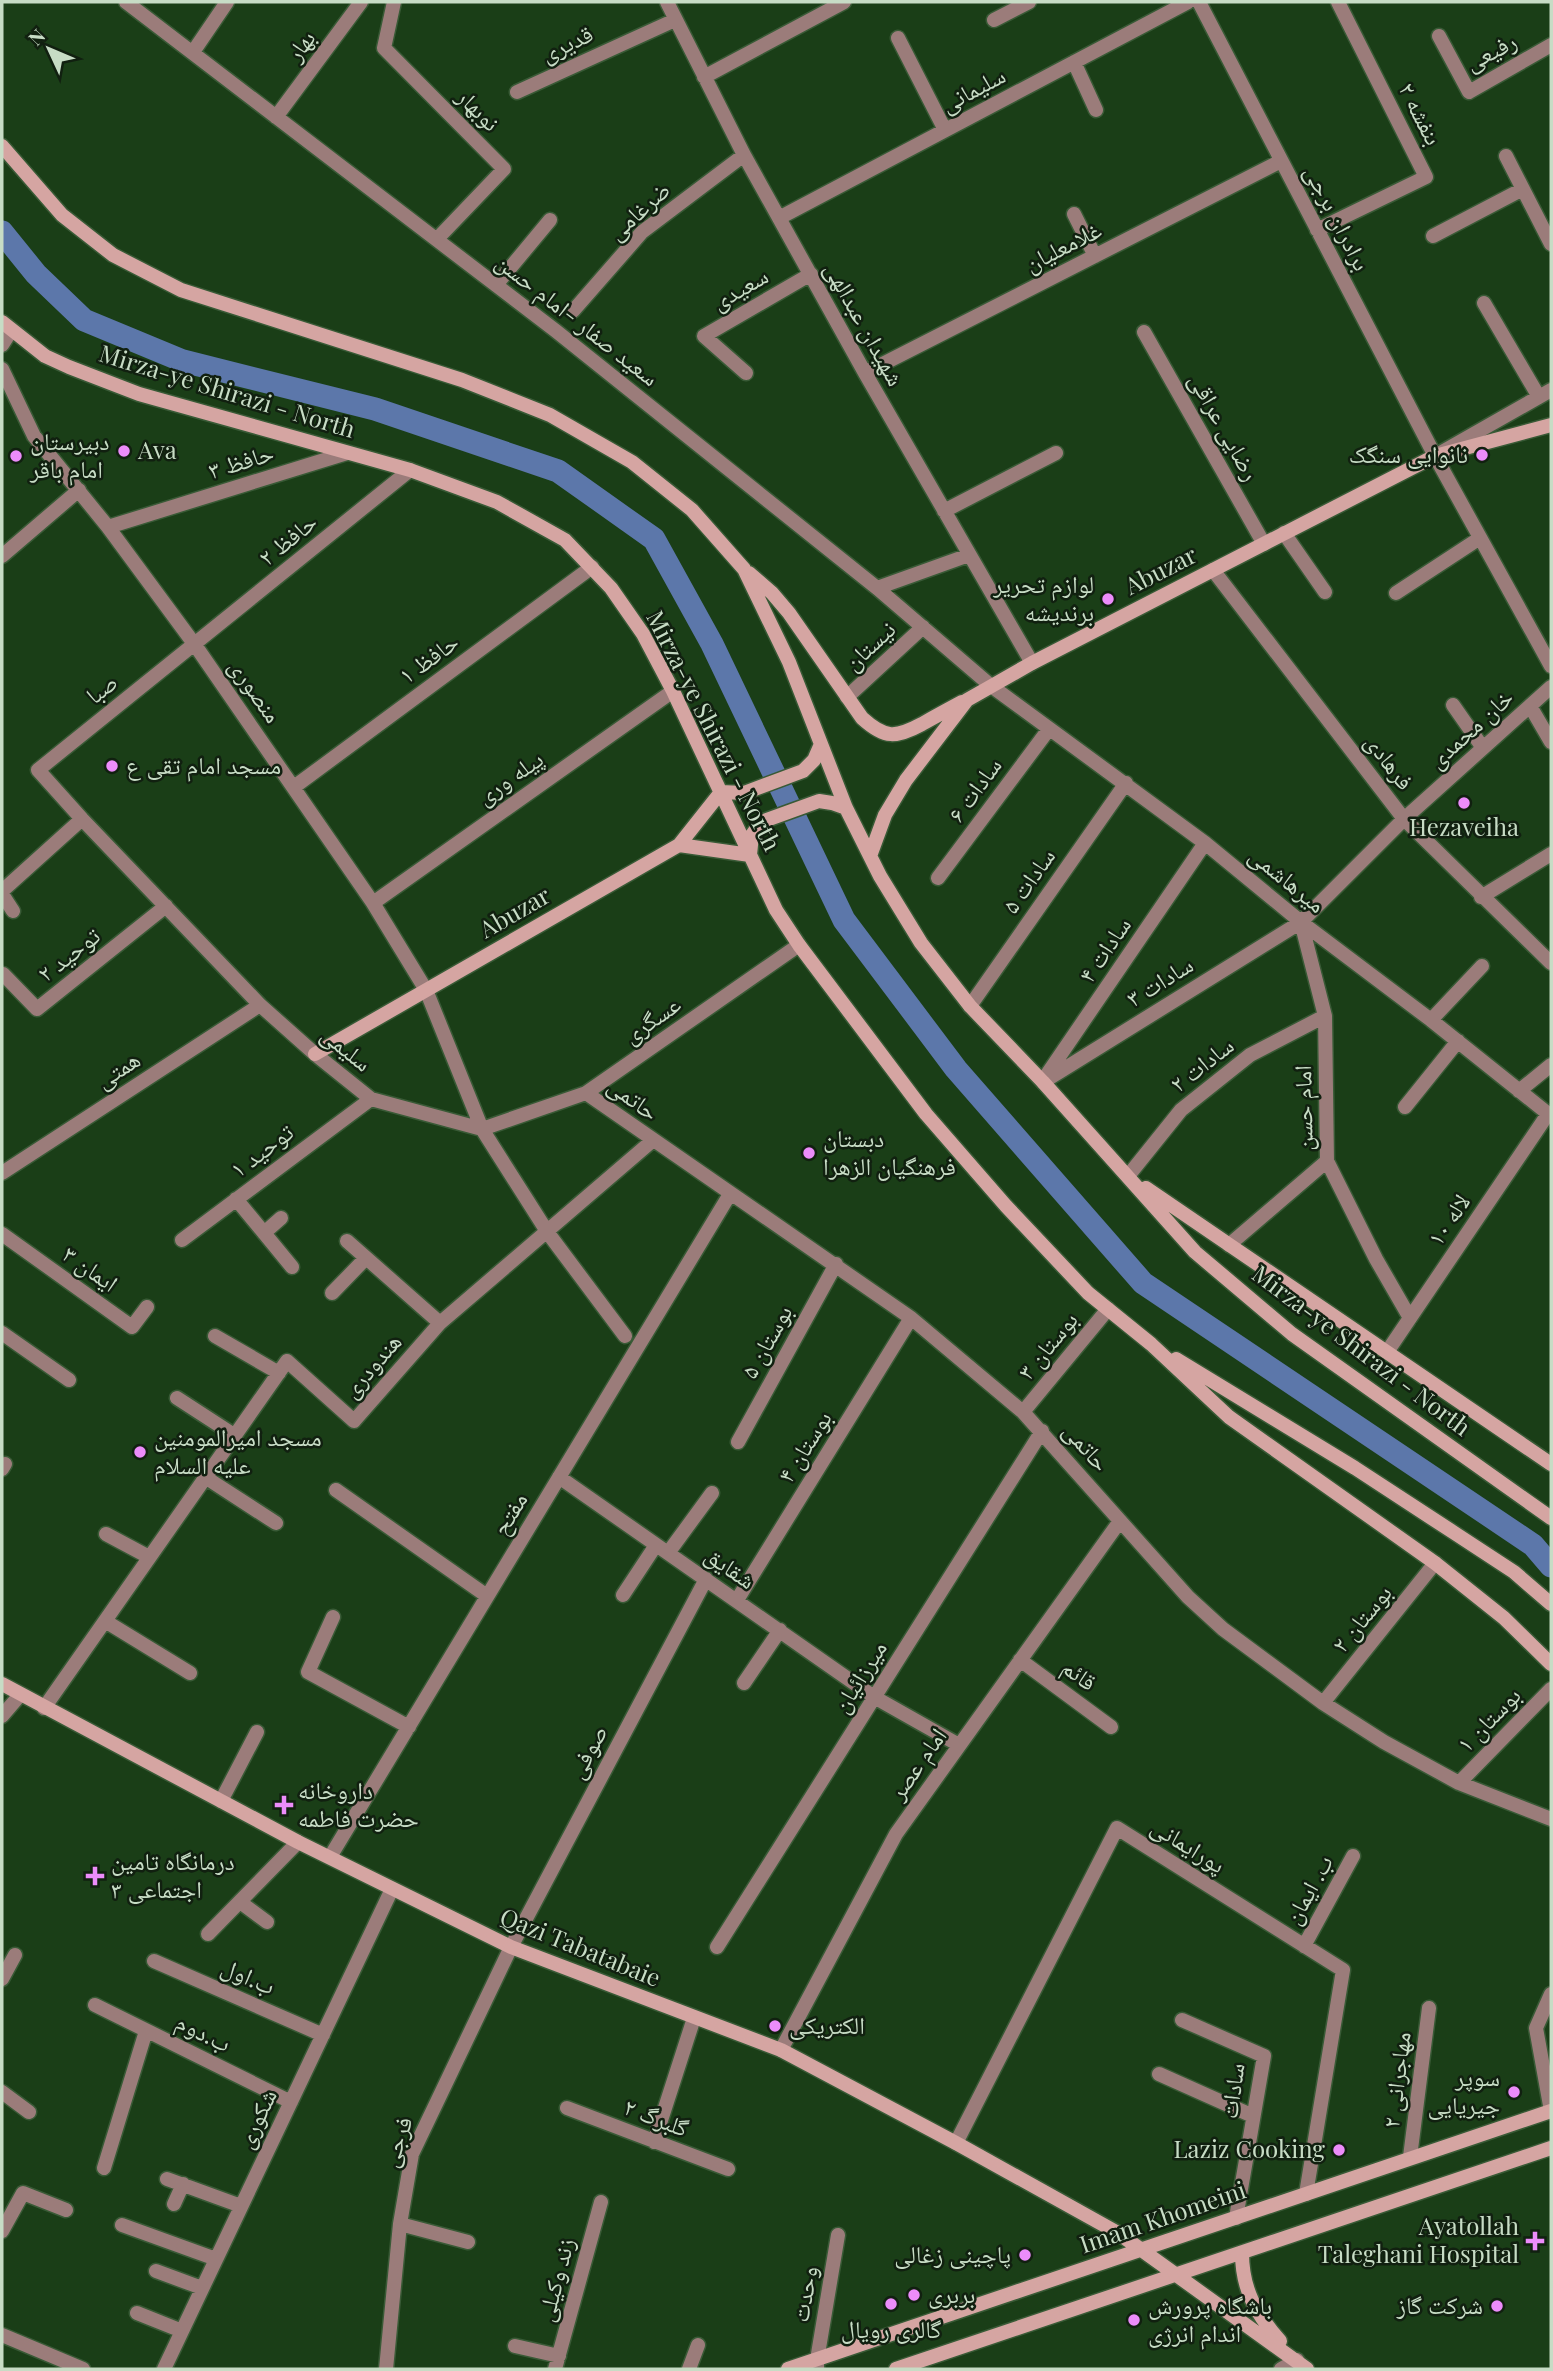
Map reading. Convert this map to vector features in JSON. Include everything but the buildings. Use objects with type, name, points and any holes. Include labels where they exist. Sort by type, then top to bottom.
[{"type":"main road","name":"Mirza-ye Shirazi - North","points":[[2,146],[62,215],[113,255],[181,290],[462,380],[550,415],[632,462],[692,510],[744,569],[789,663],[846,808],[870,856],[921,943],[970,1006],[1043,1082],[1195,1252],[1292,1334],[1551,1518]]},
{"type":"main road","name":"Mirza-ye Shirazi - North","points":[[6,327],[45,356],[139,394],[410,470],[497,502],[565,540],[611,588],[643,634],[673,691],[776,911],[926,1114],[1006,1206],[1088,1293],[1151,1344],[1229,1417],[1435,1563],[1504,1618],[1551,1664]]},
{"type":"main road","name":"Abuzar","points":[[870,856],[885,815],[906,780],[967,700],[990,685],[1435,456],[1551,425]]},
{"type":"main road","points":[[744,569],[780,602],[862,718],[874,729],[901,735],[967,700]]},
{"type":"main road","points":[[721,792],[744,793],[803,771],[814,760],[821,744]]},
{"type":"main road","name":"Abuzar","points":[[315,1054],[679,845],[721,792]]},
{"type":"main road","points":[[679,845],[750,855],[752,835],[761,822],[819,802],[846,808]]},
{"type":"main road","name":"Mirza-ye Shirazi - North","points":[[1128,1176],[1551,1464]]},
{"type":"main road","name":"Mirza-ye Shirazi - North","points":[[1151,1344],[1344,1461],[1514,1572],[1551,1604]]},
{"type":"main road","name":"Qazi Tabatabaie","points":[[2,1685],[298,1842],[511,1947],[781,2050],[956,2143],[1118,2234],[1302,2365]]},
{"type":"main road","name":"Imam Khomeini","points":[[789,2369],[817,2365],[1141,2250],[1551,2111]]},
{"type":"main road","points":[[896,2369],[1551,2148]]},
{"type":"main road","points":[[1242,2253],[1242,2271],[1255,2310],[1302,2365]]},
{"type":"street","name":"سعید صفار -امام حسن","points":[[126,2],[496,285],[877,588],[990,685]]},
{"type":"street","points":[[193,52],[227,2]]},
{"type":"street","name":"بهار","points":[[276,117],[361,2]]},
{"type":"street","name":"نوبهار","points":[[394,2],[384,48],[504,170],[437,239]]},
{"type":"street","name":"شهیدان عبدالهی","points":[[667,2],[744,155],[865,373],[1032,663]]},
{"type":"street","points":[[704,77],[844,2]]},
{"type":"street","points":[[994,20],[1029,2]]},
{"type":"street","name":"سلیمانی","points":[[779,218],[1188,2]]},
{"type":"street","name":"برادران برجی","points":[[1199,2],[1435,456]]},
{"type":"street","name":"بنفشه ۲","points":[[1317,230],[1426,177],[1338,2]]},
{"type":"street","name":"قدیری","points":[[517,92],[675,20]]},
{"type":"street","name":"رفیعی","points":[[1439,36],[1469,92],[1551,46]]},
{"type":"street","points":[[898,37],[945,130]]},
{"type":"street","points":[[1074,62],[1097,110]]},
{"type":"street","name":"ضرغامی","points":[[573,311],[642,232],[744,155]]},
{"type":"street","points":[[1506,156],[1549,235]]},
{"type":"street","name":"غلامعلیان","points":[[865,373],[1282,161]]},
{"type":"street","points":[[1433,236],[1523,189]]},
{"type":"street","points":[[1074,214],[1095,256]]},
{"type":"street","points":[[496,285],[550,220]]},
{"type":"street","name":"سعیدی","points":[[746,373],[704,336],[811,274]]},
{"type":"street","points":[[1484,303],[1545,393],[1435,456],[1551,666]]},
{"type":"street","points":[[2,345],[6,327]]},
{"type":"street","name":"رضایی عراقی","points":[[1144,332],[1264,544]]},
{"type":"street","name":"منصوری","points":[[2,369],[34,436],[108,527],[195,645],[373,903],[426,990],[482,1129]]},
{"type":"street","name":"حافظ ۳","points":[[108,527],[347,453]]},
{"type":"street","points":[[944,511],[1056,453]]},
{"type":"street","name":"حافظ ۲","points":[[195,645],[410,470]]},
{"type":"street","points":[[2,556],[79,490]]},
{"type":"street","points":[[1284,533],[1325,592]]},
{"type":"street","points":[[1396,593],[1480,538]]},
{"type":"street","points":[[877,588],[970,555]]},
{"type":"street","name":"حافظ ۱","points":[[294,787],[592,568]]},
{"type":"street","name":"فرهادی","points":[[1213,570],[1404,819],[1551,963]]},
{"type":"street","name":"نیستان","points":[[848,697],[923,627]]},
{"type":"street","name":"صبا","points":[[38,770],[195,645]]},
{"type":"street","name":"میرهاشمی","points":[[990,685],[1205,843],[1301,922],[1431,1020],[1550,1115]]},
{"type":"street","name":"خان محمدی","points":[[1301,922],[1404,819],[1551,687]]},
{"type":"street","name":"پیله وری","points":[[373,903],[673,691]]},
{"type":"street","points":[[1453,705],[1483,748]]},
{"type":"street","points":[[1530,706],[1551,742]]},
{"type":"street","name":"سادات ۶","points":[[938,878],[1049,729]]},
{"type":"street","name":"سلیمی","points":[[38,770],[260,1005],[315,1054],[371,1099],[482,1129]]},
{"type":"street","name":"سادات ۵","points":[[970,1006],[1126,783]]},
{"type":"street","points":[[13,911],[2,892],[82,819]]},
{"type":"street","name":"سادات ۴","points":[[1043,1082],[1205,843]]},
{"type":"street","points":[[1481,897],[1551,855]]},
{"type":"street","name":"توحید ۲","points":[[3,974],[37,1009],[166,906]]},
{"type":"street","name":"امام حسن","points":[[1301,922],[1325,1016],[1327,1161],[1409,1318]]},
{"type":"street","name":"سادات ۳","points":[[1043,1082],[1301,922]]},
{"type":"street","name":"عسگری","points":[[482,1129],[586,1093],[799,945]]},
{"type":"street","points":[[1431,1020],[1482,967]]},
{"type":"street","name":"همتی","points":[[2,1172],[260,1005]]},
{"type":"street","name":"سادات ۲","points":[[1128,1176],[1181,1110],[1250,1055],[1325,1016]]},
{"type":"street","points":[[1405,1107],[1458,1041]]},
{"type":"street","points":[[1519,1091],[1551,1065]]},
{"type":"street","name":"حاتمی","points":[[586,1093],[911,1318],[1023,1412],[1188,1597],[1223,1629],[1323,1703],[1384,1742],[1459,1783],[1551,1819]]},
{"type":"street","name":"توحید ۱","points":[[182,1240],[371,1099]]},
{"type":"street","name":"لاله ۱۰","points":[[1387,1352],[1550,1115]]},
{"type":"street","points":[[482,1129],[548,1233],[625,1336]]},
{"type":"street","name":"هندودری","points":[[279,1373],[287,1361],[354,1421],[440,1323],[652,1141]]},
{"type":"street","points":[[1229,1245],[1327,1161]]},
{"type":"street","name":"مفتح","points":[[330,1857],[730,1194]]},
{"type":"street","points":[[236,1199],[292,1267]]},
{"type":"street","points":[[264,1233],[281,1218]]},
{"type":"street","name":"ایمان ۳","points":[[2,1234],[132,1327],[147,1307]]},
{"type":"street","points":[[347,1241],[440,1323]]},
{"type":"street","points":[[332,1293],[366,1258]]},
{"type":"street","name":"بوستان ۵","points":[[738,1442],[836,1264]]},
{"type":"street","name":"بوستان ۳","points":[[1023,1412],[1108,1309]]},
{"type":"street","name":"بوستان ۴","points":[[737,1600],[911,1318]]},
{"type":"street","points":[[2,1333],[69,1380]]},
{"type":"street","points":[[44,1708],[279,1373],[215,1336]]},
{"type":"street","points":[[177,1398],[234,1435]]},
{"type":"street","name":"میرزائیان","points":[[717,1947],[1042,1431]]},
{"type":"street","points":[[205,1477],[276,1523]]},
{"type":"street","name":"شقایق","points":[[559,1477],[874,1697],[959,1745]]},
{"type":"street","points":[[337,1490],[487,1596]]},
{"type":"street","points":[[623,1595],[712,1493]]},
{"type":"street","name":"امام عصر","points":[[781,2050],[896,1834],[1120,1521]]},
{"type":"street","points":[[106,1534],[149,1557]]},
{"type":"street","name":"بوستان ۲","points":[[1323,1703],[1435,1563]]},
{"type":"street","name":"صوفی","points":[[511,1947],[706,1579]]},
{"type":"street","points":[[333,1618],[308,1672],[409,1727]]},
{"type":"street","points":[[105,1621],[190,1674]]},
{"type":"street","points":[[744,1683],[780,1630]]},
{"type":"street","name":"قائم","points":[[1020,1660],[1111,1727]]},
{"type":"street","name":"بوستان ۱","points":[[1459,1783],[1551,1689]]},
{"type":"street","points":[[2,1717],[20,1695]]},
{"type":"street","points":[[220,1801],[257,1732]]},
{"type":"street","name":"پورایمانی","points":[[956,2143],[1117,1828],[1343,1970],[1306,2194]]},
{"type":"street","points":[[208,1934],[298,1842]]},
{"type":"street","name":"ب. ایمان","points":[[1304,1946],[1353,1856]]},
{"type":"street","name":"شکوری","points":[[163,2369],[392,1889]]},
{"type":"street","points":[[240,1902],[267,1922]]},
{"type":"street","name":"فرجی","points":[[386,2369],[400,2224],[412,2154],[511,1947]]},
{"type":"street","points":[[2,1979],[15,1955]]},
{"type":"street","name":"ب.اول","points":[[154,1961],[323,2035]]},
{"type":"street","points":[[1551,1994],[1536,2028],[1551,2111]]},
{"type":"street","name":"ب.دوم","points":[[95,2005],[291,2102]]},
{"type":"street","name":"مهاجرانی ۲","points":[[1410,2157],[1429,2008]]},
{"type":"street","points":[[654,2141],[694,2018]]},
{"type":"street","name":"سادات","points":[[1182,2020],[1264,2056],[1236,2218]]},
{"type":"street","points":[[104,2168],[146,2031]]},
{"type":"street","points":[[1158,2074],[1253,2116]]},
{"type":"street","points":[[2,2092],[29,2112]]},
{"type":"street","name":"گلبرگ ۲","points":[[567,2108],[728,2169]]},
{"type":"street","points":[[167,2179],[241,2206]]},
{"type":"street","points":[[174,2204],[183,2184]]},
{"type":"street","points":[[2,2231],[23,2193],[66,2210]]},
{"type":"street","name":"زند وکیلی","points":[[557,2363],[601,2202]]},
{"type":"street","points":[[400,2224],[468,2242]]},
{"type":"street","points":[[122,2225],[216,2259]]},
{"type":"street","name":"وحدت","points":[[817,2365],[838,2235]]},
{"type":"street","points":[[156,2272],[202,2288]]},
{"type":"street","points":[[137,2313],[182,2331]]},
{"type":"street","points":[[2,2335],[83,2369]]},
{"type":"street","points":[[689,2369],[698,2345]]},
{"type":"street","points":[[515,2346],[557,2363]]},
{"type":"street","points":[[1280,2369],[1302,2365]]},
{"type":"waterway","points":[[2,232],[36,274],[84,320],[183,361],[375,409],[558,471],[654,539],[712,644],[844,920],[956,1069],[1143,1283],[1533,1545],[1551,1566]]},
{"type":"place","name":"Ava","points":[[124,451]]},
{"type":"place","name":"نانوایی سنگک","points":[[1482,455]]},
{"type":"place","name":"دبیرستان امام باقر","points":[[16,456]]},
{"type":"place","name":"لوازم تحریر برندیشه","points":[[1108,599]]},
{"type":"place","name":"مسجد امام تقی ع","points":[[112,766]]},
{"type":"place","name":"Hezaveiha","points":[[1464,803]]},
{"type":"place","name":"دبستان فرهنگیان الزهرا","points":[[809,1153]]},
{"type":"place","name":"مسجد امیرالمومنین علیه السلام","points":[[140,1452]]},
{"type":"place","name":"داروخانه حضرت فاطمه","points":[[284,1805]]},
{"type":"place","name":"درمانگاه تامین اجتماعی ۳","points":[[95,1876]]},
{"type":"place","name":"الکتریکی","points":[[775,2026]]},
{"type":"place","name":"سوپر جیریایی","points":[[1514,2092]]},
{"type":"place","name":"Laziz Cooking","points":[[1339,2150]]},
{"type":"place","name":"Ayatollah Taleghani Hospital","points":[[1535,2241]]},
{"type":"place","name":"پاچینی زغالی","points":[[1025,2255]]},
{"type":"place","name":"بربری","points":[[914,2295]]},
{"type":"place","name":"گالری رویال","points":[[891,2304]]},
{"type":"place","name":"شرکت گاز","points":[[1497,2306]]},
{"type":"place","name":"باشگاه پرورش اندام انرژی","points":[[1134,2320]]}]
